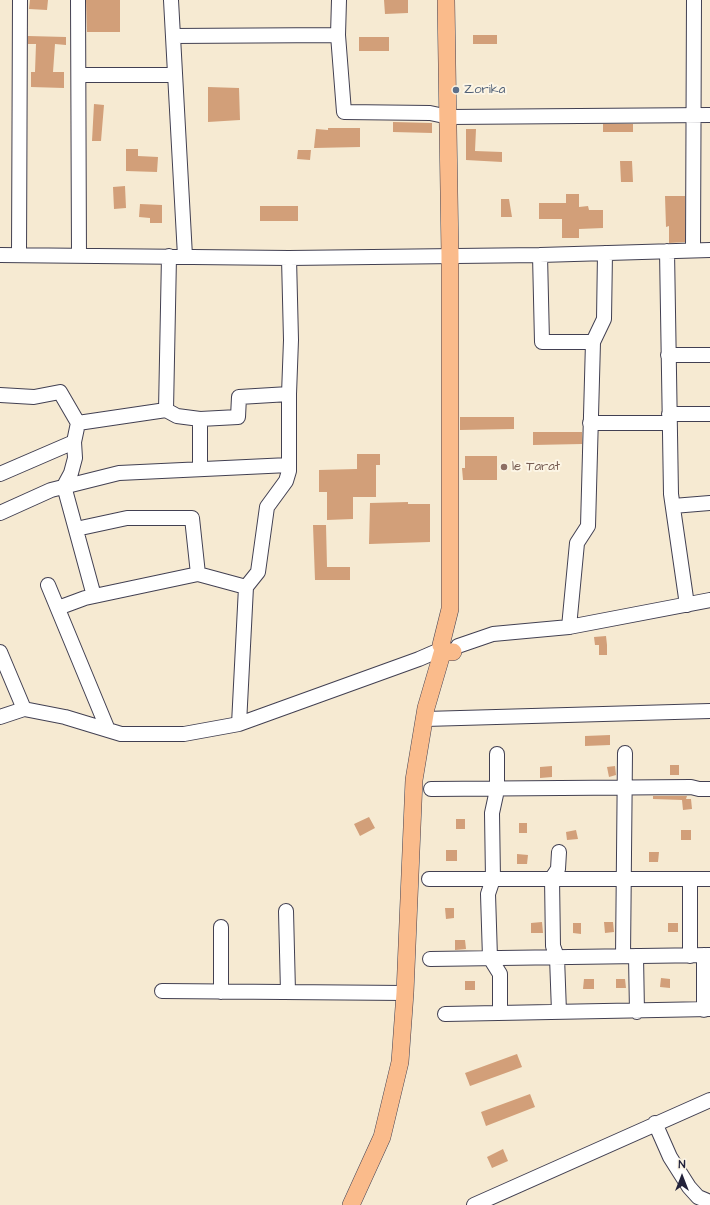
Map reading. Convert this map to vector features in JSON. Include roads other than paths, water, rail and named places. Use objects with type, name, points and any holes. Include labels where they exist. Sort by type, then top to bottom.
[{"type":"main road","points":[[351,1205],[382,1137],[400,1062],[405,993],[414,780],[426,714],[449,643],[450,255],[446,0]]},
{"type":"street","points":[[19,255],[20,0]]},
{"type":"street","points":[[78,0],[80,256]]},
{"type":"street","points":[[171,0],[185,256]]},
{"type":"street","points":[[339,0],[338,35],[344,112],[430,112],[449,117],[710,115]]},
{"type":"street","points":[[693,250],[694,0]]},
{"type":"street","points":[[173,36],[338,35]]},
{"type":"street","points":[[78,75],[175,75]]},
{"type":"street","points":[[0,255],[289,258],[540,255],[710,250]]},
{"type":"street","points":[[667,251],[669,419],[672,506],[687,605]]},
{"type":"street","points":[[569,627],[577,543],[588,526],[593,342],[604,319],[605,253]]},
{"type":"street","points":[[540,255],[542,342],[593,342]]},
{"type":"street","points":[[166,410],[169,256]]},
{"type":"street","points":[[239,724],[246,587],[258,572],[267,508],[286,481],[290,471],[289,394],[291,340],[289,258]]},
{"type":"street","points":[[668,355],[710,355]]},
{"type":"street","points":[[0,395],[34,397],[60,392],[78,423],[74,442],[75,458],[71,473],[64,486],[94,596]]},
{"type":"street","points":[[78,423],[166,410],[177,416],[200,419],[238,418],[239,397],[289,394]]},
{"type":"street","points":[[590,423],[669,419],[710,414]]},
{"type":"street","points":[[200,419],[200,469]]},
{"type":"street","points":[[0,474],[74,442]]},
{"type":"street","points":[[0,513],[51,490],[119,473],[290,465]]},
{"type":"street","points":[[672,506],[710,503]]},
{"type":"street","points":[[76,529],[127,518],[192,518],[198,574]]},
{"type":"street","points":[[58,608],[94,596],[198,574],[246,587]]},
{"type":"street","points":[[48,585],[108,730]]},
{"type":"street","points":[[0,717],[24,709],[65,717],[121,734],[184,734],[239,724],[406,664],[449,643],[504,633],[569,627],[710,600]]},
{"type":"street","points":[[0,652],[24,709]]},
{"type":"street","points":[[426,714],[710,711]]},
{"type":"street","points":[[497,754],[497,790],[492,813],[493,878],[488,894],[490,958],[500,974],[500,1012]]},
{"type":"street","points":[[625,754],[624,878],[629,956],[637,1012]]},
{"type":"street","points":[[431,789],[497,790],[691,786],[699,789],[710,789]]},
{"type":"street","points":[[559,852],[558,869],[552,878],[553,946],[557,957],[559,1012]]},
{"type":"street","points":[[429,879],[710,879]]},
{"type":"street","points":[[690,879],[690,956]]},
{"type":"street","points":[[286,911],[288,992]]},
{"type":"street","points":[[221,927],[221,992]]},
{"type":"street","points":[[430,959],[707,955],[707,1010],[445,1014]]},
{"type":"street","points":[[162,991],[405,993]]},
{"type":"street","points":[[474,1205],[497,1201],[655,1123],[710,1100]]},
{"type":"street","points":[[655,1123],[670,1157],[690,1187],[698,1196],[710,1202]]},
{"type":"place","name":"Zorika","points":[[456,90]]},
{"type":"place","name":"le Tarat","points":[[504,467]]}]
